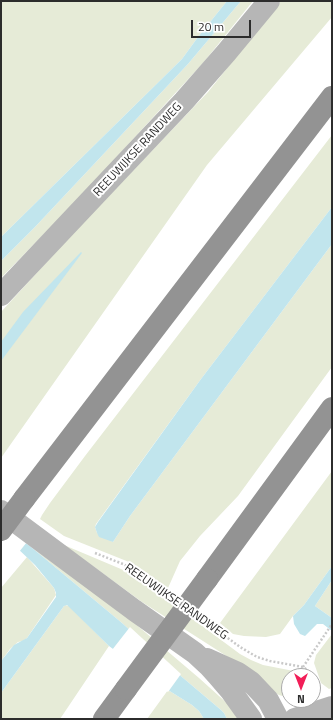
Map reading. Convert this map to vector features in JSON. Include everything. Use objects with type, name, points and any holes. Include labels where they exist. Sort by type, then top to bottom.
[{"type":"highway","points":[[1,530],[332,97]]},
{"type":"highway","points":[[104,719],[332,408]]},
{"type":"main road","name":"REEUWIJKSE RANDWEG","points":[[1,295],[184,101],[269,1]]},
{"type":"main road","points":[[1,511],[134,610],[195,653],[222,681],[251,719]]},
{"type":"main road","points":[[195,653],[238,673],[251,682],[268,700],[278,719]]},
{"type":"main road","points":[[295,719],[332,707]]},
{"type":"path","name":"REEUWIJKSE RANDWEG","points":[[88,550],[123,564],[136,571],[176,600]]},
{"type":"path","name":"REEUWIJKSE RANDWEG","points":[[200,618],[240,647],[257,657],[303,667]]},
{"type":"path","points":[[303,667],[332,624]]},
{"type":"green space","points":[[1,1],[227,1],[182,59],[1,237]]},
{"type":"green space","points":[[241,1],[253,1],[203,63],[77,200],[1,278],[1,261],[35,227],[188,64]]},
{"type":"green space","points":[[281,1],[332,1],[332,17],[207,165],[1,458],[1,312],[65,242],[208,92]]},
{"type":"green space","points":[[332,135],[332,207],[201,379],[95,527],[97,533],[113,542],[130,516],[332,244],[332,367],[238,496],[200,536],[180,561],[168,588],[129,562],[64,536],[40,519],[85,456]]},
{"type":"green space","points":[[332,471],[332,566],[304,605],[293,616],[280,634],[266,637],[233,634],[220,623]]},
{"type":"green space","points":[[64,545],[128,572],[240,654],[263,665],[281,668],[281,696],[272,691],[228,657],[142,602]]},
{"type":"green space","points":[[31,547],[126,616],[199,678],[229,705],[241,719],[227,719],[221,710],[122,623]]},
{"type":"green space","points":[[27,557],[54,588],[56,595],[27,638],[18,642],[10,649],[1,661],[1,588]]},
{"type":"green space","points":[[332,580],[332,618],[315,606]]},
{"type":"green space","points":[[65,605],[69,606],[109,646],[60,719],[1,719],[1,693]]},
{"type":"green space","points":[[332,634],[332,688],[329,689],[321,683],[321,668],[316,668],[314,663],[316,655]]},
{"type":"green space","points":[[168,690],[192,705],[199,711],[204,719],[147,719]]},
{"type":"water","points":[[227,1],[241,1],[188,64],[35,227],[1,261],[1,237],[182,59]]},
{"type":"water","points":[[332,207],[332,244],[130,516],[113,542],[99,537],[95,527],[98,522],[201,379]]},
{"type":"water","points":[[81,252],[82,253],[1,361],[1,342],[23,312]]},
{"type":"water","points":[[1,525],[31,547],[122,623],[221,710],[227,719],[204,719],[199,711],[192,705],[168,690],[109,646],[67,605],[64,606],[1,693],[1,661],[14,645],[27,638],[56,597],[56,593],[54,588],[35,565],[15,546]]},
{"type":"water","points":[[332,566],[332,580],[315,606],[332,618],[332,631],[323,624],[317,624],[305,636],[300,634],[294,624],[293,616],[304,605]]},
{"type":"pier","points":[[1,523],[27,542],[19,552],[1,538]]},
{"type":"pier","points":[[130,627],[181,674],[168,692],[112,650]]}]
